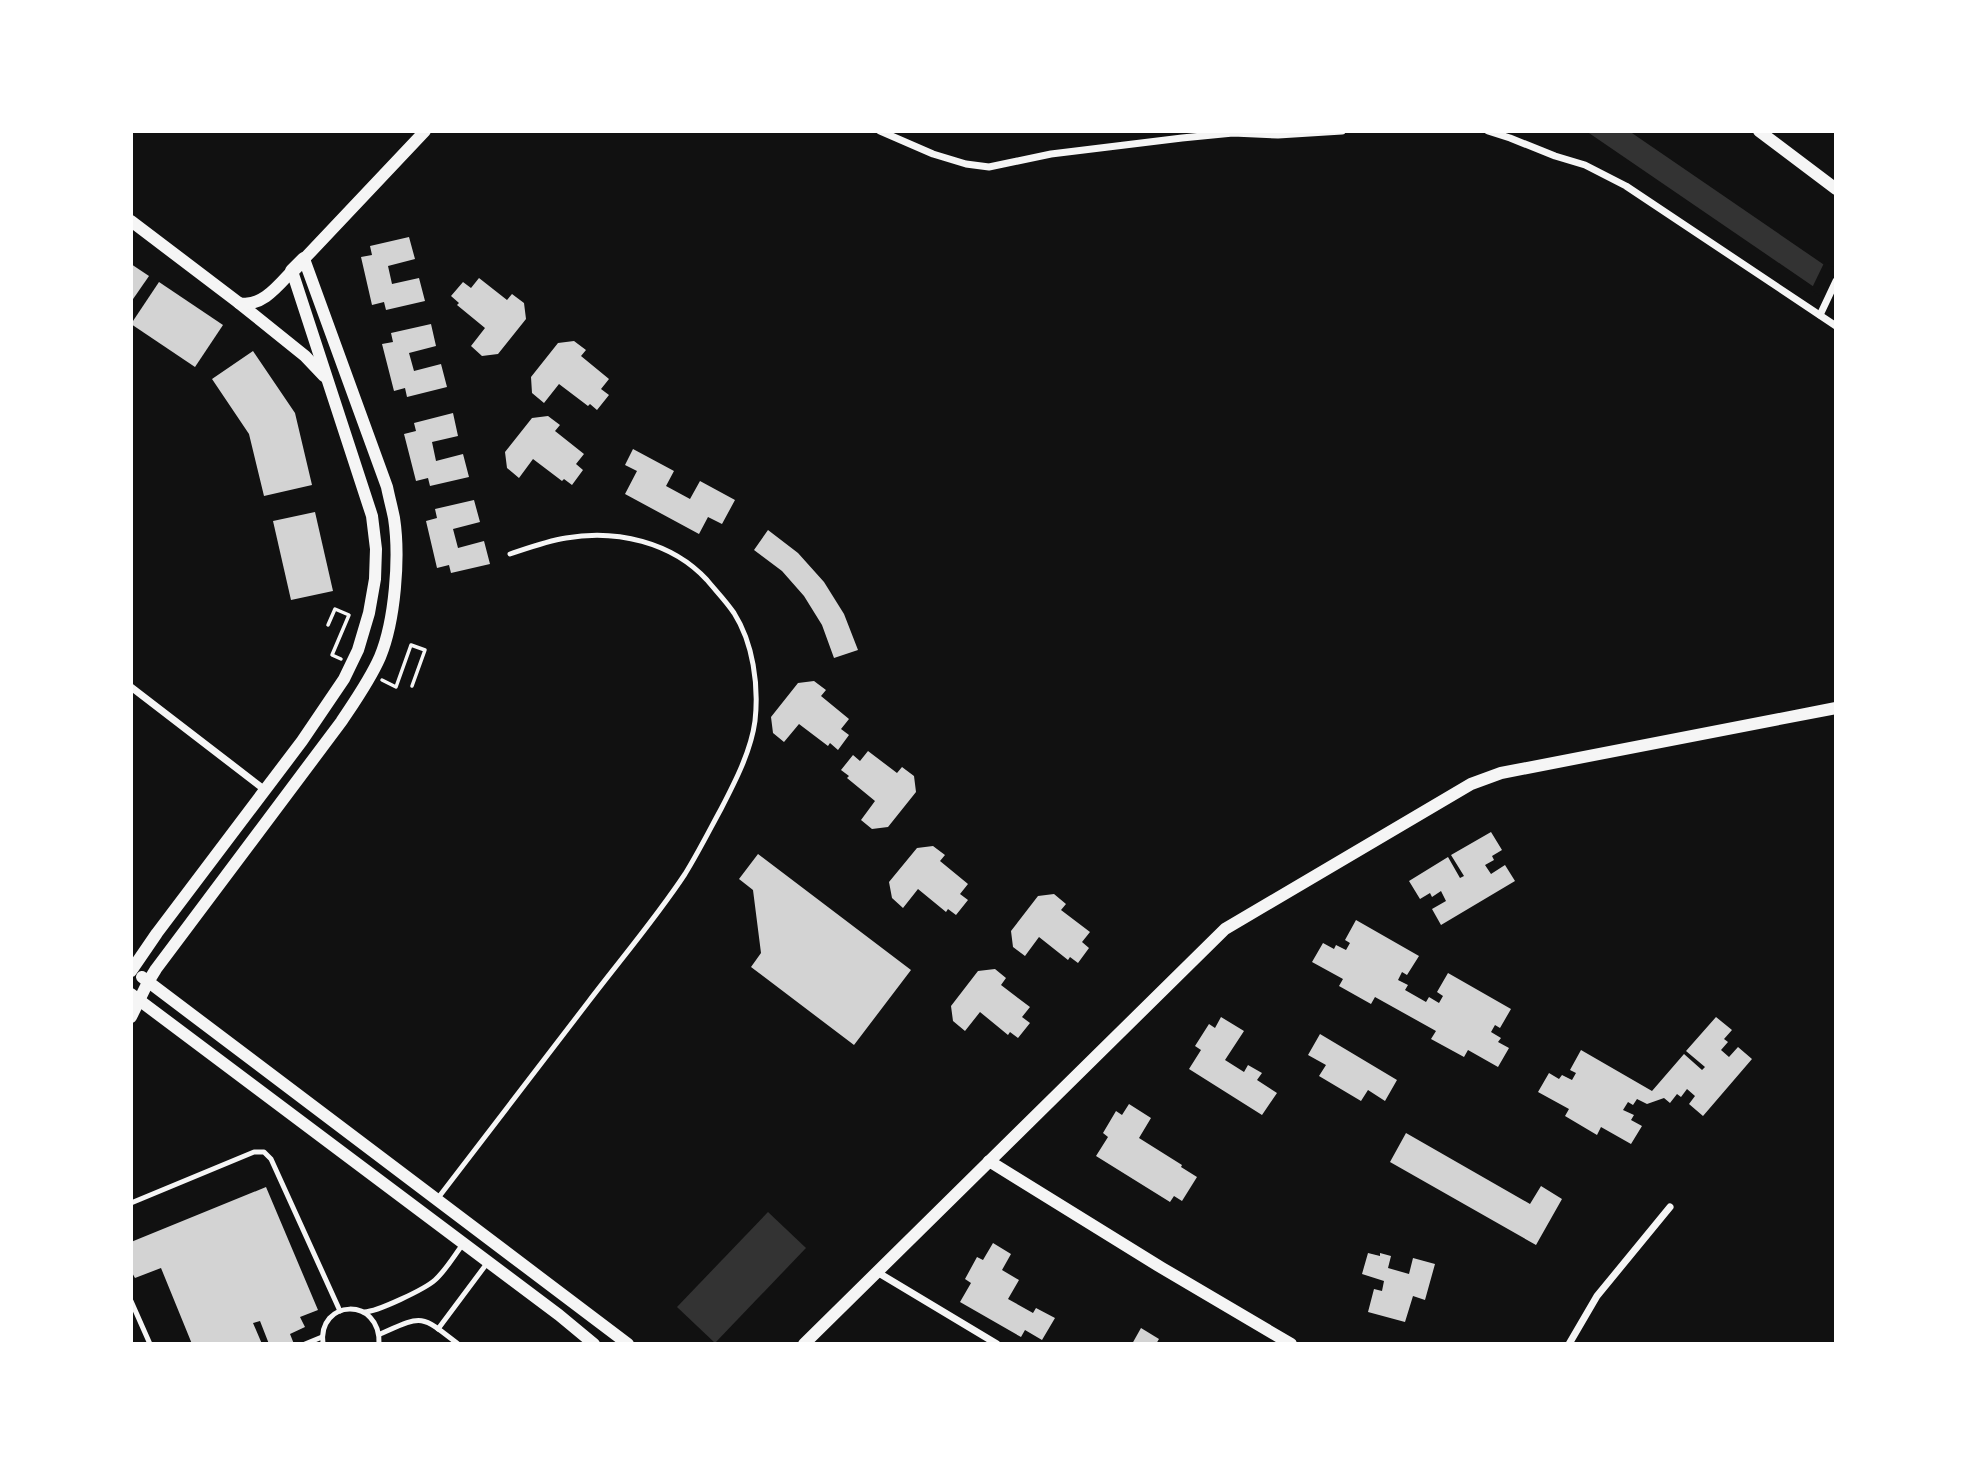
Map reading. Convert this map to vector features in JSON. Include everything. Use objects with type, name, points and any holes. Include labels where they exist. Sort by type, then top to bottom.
[{"type":"main road","points":[[292,271],[304,259]]},
{"type":"street","points":[[131,1017],[135,997],[362,691],[380,656],[389,625],[394,587],[394,520],[387,487],[304,259],[425,131]]},
{"type":"street","points":[[880,131],[933,154],[966,164],[989,167],[1051,154],[1182,138],[1233,133],[1278,135],[1342,131]]},
{"type":"street","points":[[1488,131],[1604,173],[1836,326]]},
{"type":"street","points":[[1759,131],[1836,189]]},
{"type":"street","points":[[131,221],[305,356],[329,382]]},
{"type":"street","points":[[239,303],[246,304],[264,298],[292,271],[372,516],[376,549],[375,579],[369,613],[358,649],[344,679],[131,970],[628,1344]]},
{"type":"street","points":[[1820,315],[1836,281]]},
{"type":"street","points":[[131,687],[265,790]]},
{"type":"street","points":[[804,1344],[1226,929],[1471,784],[1501,773],[1836,708]]},
{"type":"street","points":[[135,997],[594,1344]]},
{"type":"street","points":[[989,1161],[1291,1344]]},
{"type":"street","points":[[1569,1344],[1597,1296],[1670,1207]]},
{"type":"street","points":[[876,1272],[997,1344]]},
{"type":"lane","points":[[437,1200],[684,876],[732,787],[755,720],[754,675],[743,630],[719,594],[685,561],[661,547],[616,537],[567,538],[510,554]]},
{"type":"lane","points":[[131,1203],[254,1152],[264,1152],[271,1159],[340,1311]]},
{"type":"lane","points":[[364,1312],[375,1310],[430,1284],[463,1244]]},
{"type":"lane","points":[[438,1329],[488,1262]]},
{"type":"lane","points":[[131,1301],[150,1344]]},
{"type":"lane","points":[[305,1344],[322,1340],[328,1319],[340,1311],[354,1309],[372,1318],[380,1334],[379,1344]]},
{"type":"lane","points":[[380,1334],[417,1319],[432,1324],[458,1344]]},
{"type":"path","points":[[328,625],[335,609],[349,615],[332,654]]},
{"type":"path","points":[[396,687],[411,645],[425,650],[412,685]]},
{"type":"shaded area","points":[[1586,131],[1629,131],[1836,273],[1836,302]]},
{"type":"shaded area","points":[[768,1212],[806,1248],[715,1343],[677,1307]]},
{"type":"pier","points":[[1825,261],[1836,269],[1836,306],[1811,290]]},
{"type":"building","points":[[409,237],[415,259],[388,266],[392,284],[419,278],[425,301],[386,310],[384,302],[372,305],[361,257],[372,255],[370,246]]},
{"type":"building","points":[[131,264],[149,276],[131,302]]},
{"type":"building","points":[[479,278],[507,300],[512,294],[524,303],[526,319],[498,354],[482,356],[471,346],[485,328],[457,305],[459,303],[451,296],[463,282],[471,288]]},
{"type":"building","points":[[159,282],[223,325],[195,367],[131,324]]},
{"type":"building","points":[[431,324],[436,346],[409,353],[414,371],[441,364],[447,387],[407,397],[405,388],[394,391],[382,344],[393,342],[391,333]]},
{"type":"building","points":[[574,341],[586,350],[581,356],[609,379],[601,389],[609,395],[597,410],[559,384],[544,403],[532,393],[531,377],[558,343]]},
{"type":"building","points":[[253,351],[295,413],[312,485],[264,496],[249,434],[212,379]]},
{"type":"building","points":[[453,413],[458,436],[432,442],[436,461],[463,454],[469,477],[430,486],[428,478],[416,481],[404,434],[416,431],[414,423]]},
{"type":"building","points":[[548,416],[560,425],[555,431],[584,454],[576,464],[583,470],[572,485],[564,479],[562,481],[533,459],[519,478],[507,468],[505,452],[532,418]]},
{"type":"building","points":[[633,449],[674,471],[666,486],[690,499],[700,481],[735,500],[722,524],[708,517],[699,534],[625,494],[637,471],[625,465]]},
{"type":"building","points":[[474,500],[480,522],[453,529],[458,548],[484,541],[490,564],[451,573],[449,565],[437,568],[426,521],[437,518],[435,509]]},
{"type":"building","points":[[315,512],[333,591],[291,600],[273,521]]},
{"type":"building","points":[[768,530],[798,553],[824,582],[844,614],[858,650],[834,658],[822,625],[804,596],[782,571],[754,550]]},
{"type":"building","points":[[814,681],[826,690],[821,696],[849,719],[841,729],[849,735],[838,750],[830,743],[828,746],[799,724],[784,742],[773,733],[771,717],[798,683]]},
{"type":"building","points":[[868,751],[897,773],[902,767],[914,776],[916,792],[888,827],[872,829],[861,820],[875,801],[841,770],[853,755],[860,761]]},
{"type":"building","points":[[1491,832],[1502,850],[1492,856],[1494,860],[1485,865],[1491,874],[1505,865],[1515,881],[1441,925],[1432,909],[1446,901],[1441,891],[1432,897],[1430,893],[1420,899],[1409,881],[1448,857],[1460,878],[1464,876],[1451,855]]},
{"type":"building","points":[[933,846],[945,855],[940,861],[968,884],[960,894],[968,900],[956,915],[948,909],[946,912],[918,889],[903,908],[892,898],[889,882],[917,848]]},
{"type":"building","points":[[758,854],[911,970],[854,1045],[751,967],[761,953],[753,890],[739,879]]},
{"type":"building","points":[[1054,894],[1066,904],[1061,910],[1090,932],[1082,942],[1089,948],[1078,963],[1070,957],[1068,960],[1039,937],[1025,956],[1013,947],[1011,931],[1038,896]]},
{"type":"building","points":[[1356,920],[1419,956],[1407,975],[1402,972],[1398,980],[1408,985],[1405,990],[1426,1002],[1429,997],[1439,1003],[1443,996],[1437,992],[1448,973],[1511,1009],[1500,1028],[1495,1025],[1491,1032],[1501,1038],[1498,1042],[1509,1048],[1498,1067],[1468,1050],[1464,1057],[1431,1039],[1436,1031],[1375,997],[1371,1004],[1339,986],[1343,979],[1312,962],[1323,943],[1334,949],[1336,945],[1346,950],[1350,943],[1345,940]]},
{"type":"building","points":[[995,969],[1006,978],[1001,985],[1030,1007],[1022,1017],[1030,1023],[1018,1038],[1010,1032],[1008,1035],[980,1012],[965,1031],[953,1021],[951,1006],[978,971]]},
{"type":"building","points":[[1221,1017],[1244,1031],[1225,1060],[1244,1072],[1248,1065],[1262,1073],[1257,1080],[1277,1093],[1262,1115],[1189,1069],[1201,1050],[1195,1046],[1209,1024],[1215,1028]]},
{"type":"building","points":[[1716,1017],[1732,1030],[1724,1039],[1728,1042],[1721,1050],[1729,1057],[1738,1047],[1752,1059],[1703,1116],[1689,1104],[1695,1096],[1687,1089],[1681,1097],[1677,1094],[1670,1103],[1664,1098],[1647,1104],[1637,1099],[1633,1105],[1628,1102],[1623,1110],[1634,1115],[1631,1120],[1642,1126],[1631,1144],[1601,1127],[1597,1135],[1565,1116],[1569,1109],[1538,1092],[1549,1073],[1559,1079],[1562,1075],[1572,1080],[1576,1073],[1570,1070],[1581,1050],[1652,1091],[1684,1054],[1702,1070],[1705,1067],[1686,1051]]},
{"type":"building","points":[[1320,1034],[1397,1080],[1385,1101],[1368,1090],[1361,1101],[1319,1076],[1326,1065],[1308,1055]]},
{"type":"building","points":[[1129,1104],[1151,1118],[1139,1138],[1197,1177],[1182,1201],[1174,1196],[1170,1202],[1096,1156],[1108,1137],[1103,1133],[1116,1111],[1122,1115]]},
{"type":"building","points":[[1406,1133],[1530,1204],[1541,1186],[1562,1199],[1536,1245],[1390,1162]]},
{"type":"building","points":[[266,1187],[318,1310],[300,1317],[305,1327],[290,1334],[294,1344],[269,1344],[260,1321],[253,1323],[262,1344],[192,1344],[161,1268],[135,1278],[131,1271],[131,1242]]},
{"type":"building","points":[[993,1243],[1011,1254],[1002,1270],[1019,1280],[1008,1299],[1033,1313],[1036,1308],[1055,1318],[1042,1340],[1025,1330],[1021,1337],[960,1302],[971,1283],[965,1279],[977,1257],[983,1260]]},
{"type":"building","points":[[1368,1253],[1391,1256],[1388,1268],[1409,1274],[1413,1258],[1435,1264],[1425,1300],[1413,1296],[1405,1322],[1368,1312],[1374,1289],[1382,1291],[1384,1281],[1362,1274]]},
{"type":"building","points":[[1141,1328],[1159,1339],[1156,1344],[1132,1344]]}]
